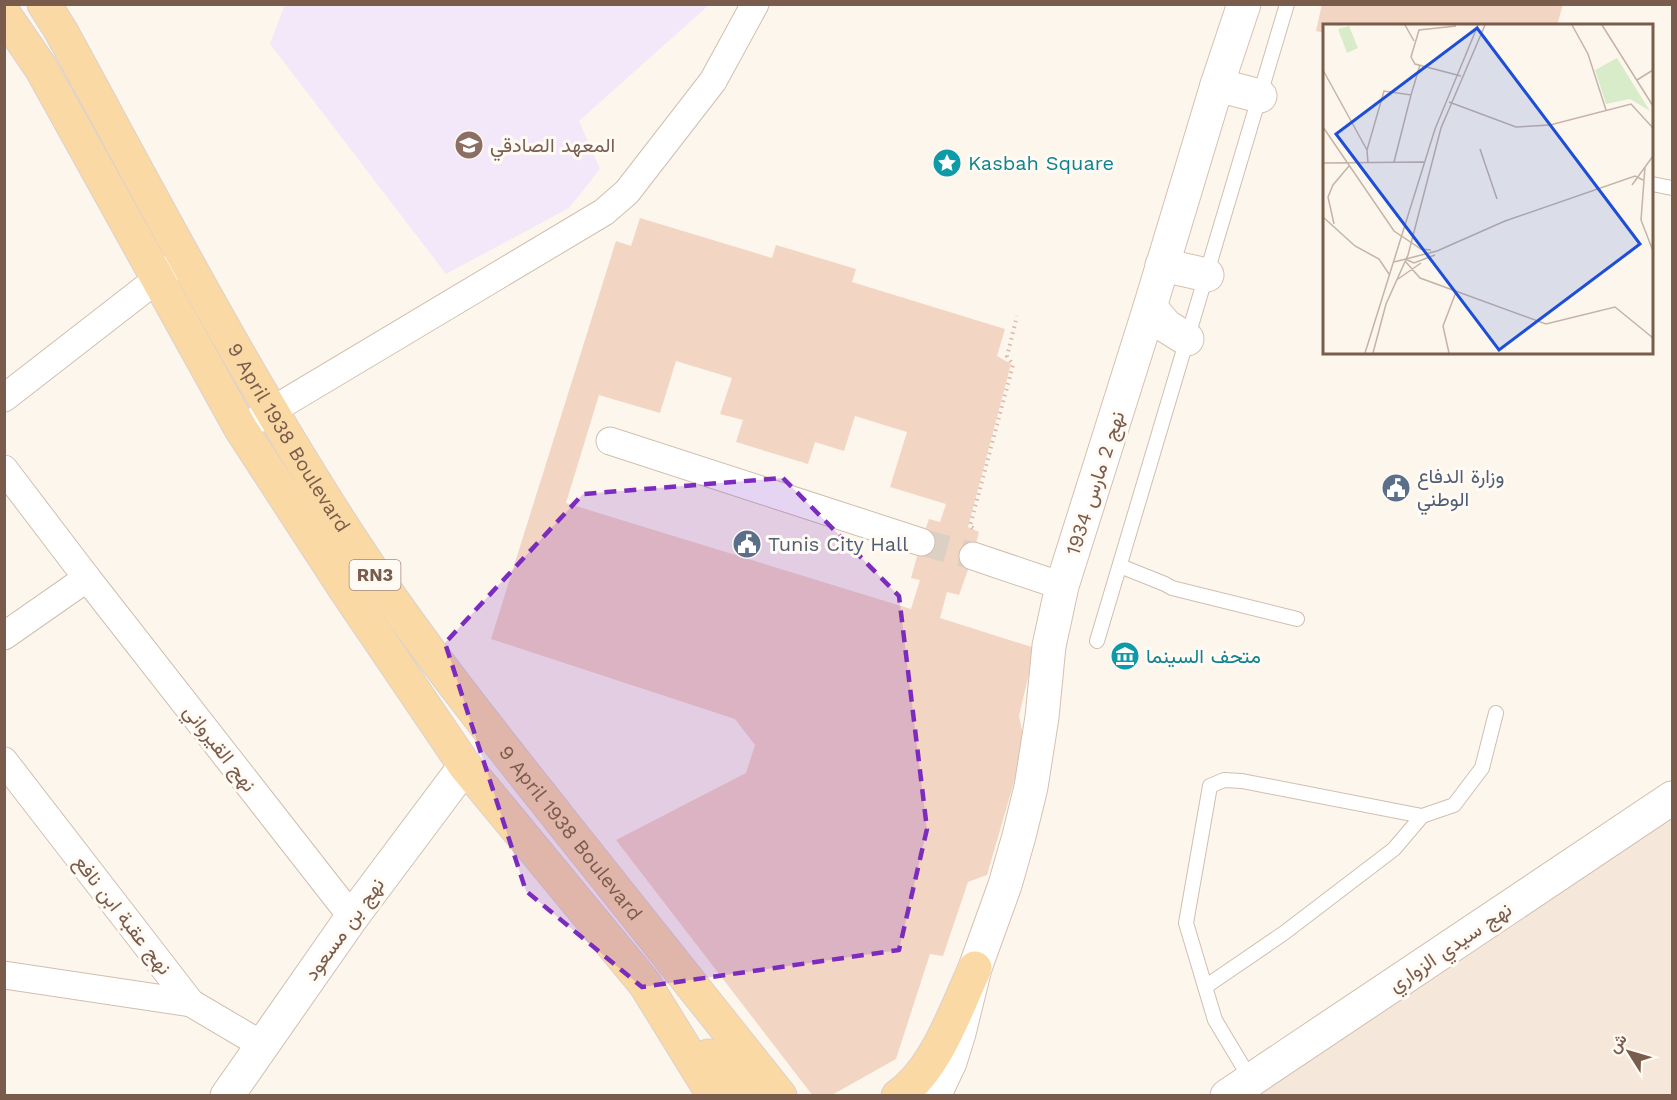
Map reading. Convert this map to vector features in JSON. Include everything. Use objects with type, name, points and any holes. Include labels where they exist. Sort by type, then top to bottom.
[{"type":"main road","name":"9 April 1938 Boulevard","points":[[44,4],[271,411],[360,553],[408,623],[509,757],[780,1095]]},
{"type":"main road","name":"نهج 2 مارس 1934","points":[[934,1095],[950,1062],[956,1043],[975,968],[1005,885],[1031,787],[1042,717],[1049,646],[1062,586],[1244,4]]},
{"type":"main road","name":"9 April 1938 Boulevard","points":[[4,14],[41,68],[241,429],[345,589],[465,766],[645,984],[714,1095]]},
{"type":"main road","points":[[1217,85],[1260,96]]},
{"type":"main road","points":[[1162,265],[1206,275]]},
{"type":"main road","points":[[1150,307],[1166,326],[1187,339]]},
{"type":"main road","name":"نهج بن مسعود","points":[[227,1095],[352,917],[465,766]]},
{"type":"main road","points":[[510,820],[539,794]]},
{"type":"main road","name":"نهج سيدي الزواري","points":[[1235,1091],[1672,798]]},
{"type":"main road","name":"نهج 2 مارس 1934","points":[[962,1095],[975,968]]},
{"type":"main road","points":[[898,1095],[918,1079],[928,1065],[975,968]]},
{"type":"main road","points":[[645,984],[686,1029],[740,1095]]},
{"type":"street","points":[[241,429],[604,212],[627,192],[714,81],[755,4]]},
{"type":"street","points":[[4,398],[184,258]]},
{"type":"street","points":[[610,441],[921,542]]},
{"type":"street","points":[[4,469],[87,578],[4,636]]},
{"type":"street","points":[[974,556],[1062,586]]},
{"type":"street","name":"نهج القيرواني","points":[[87,578],[352,917]]},
{"type":"street","name":"نهج عقبة ابن نافع","points":[[4,761],[191,1003],[262,1045]]},
{"type":"street","points":[[4,975],[191,1003]]},
{"type":"lane","points":[[1097,641],[1287,4]]},
{"type":"lane","points":[[1653,184],[1672,188]]},
{"type":"lane","points":[[1120,566],[1172,588],[1297,620]]},
{"type":"lane","points":[[1235,1091],[1186,922],[1210,786],[1224,780],[1242,781],[1422,816],[1454,805],[1482,768],[1496,713]]},
{"type":"lane","points":[[1205,987],[1284,933],[1394,849],[1422,816]]},
{"type":"path","points":[[974,556],[983,532],[970,526],[1014,365],[1007,356],[1017,316]]},
{"type":"highlighted area","points":[[783,478],[899,596],[927,829],[899,950],[642,987],[526,891],[445,643],[583,494]]},
{"type":"shaded area","name":"المعهد الصادقي","points":[[285,4],[709,5],[579,121],[600,169],[569,208],[446,274],[270,44]]},
{"type":"shaded area","points":[[1672,808],[1672,1095],[1244,1095]]},
{"type":"building","points":[[1322,4],[1563,4],[1558,24],[1323,24],[1323,33],[1316,31]]},
{"type":"building","points":[[640,218],[772,258],[776,245],[856,269],[852,282],[1005,329],[997,356],[1011,364],[968,527],[979,532],[959,595],[947,592],[940,618],[1035,648],[1019,716],[1025,744],[987,875],[968,882],[943,956],[930,954],[896,1059],[830,1096],[813,1096],[616,840],[746,773],[755,745],[735,719],[491,639],[616,241],[631,246]],"holes":[[[676,361],[732,378],[720,414],[743,420],[736,442],[808,464],[815,442],[844,451],[855,416],[907,432],[890,487],[946,504],[940,522],[929,519],[921,542],[911,578],[920,580],[911,609],[566,503],[599,395],[660,413]]]},
{"type":"tunnel","points":[[921,542],[973,556]]},
{"type":"place","name":"المعهد الصادقي","points":[[469,145]]},
{"type":"place","name":"Kasbah Square","points":[[947,163]]},
{"type":"place","name":"وزارة الدفاع الوطني","points":[[1396,488]]},
{"type":"place","name":"Tunis City Hall","points":[[747,544]]},
{"type":"place","name":"متحف السينما","points":[[1125,656]]}]
